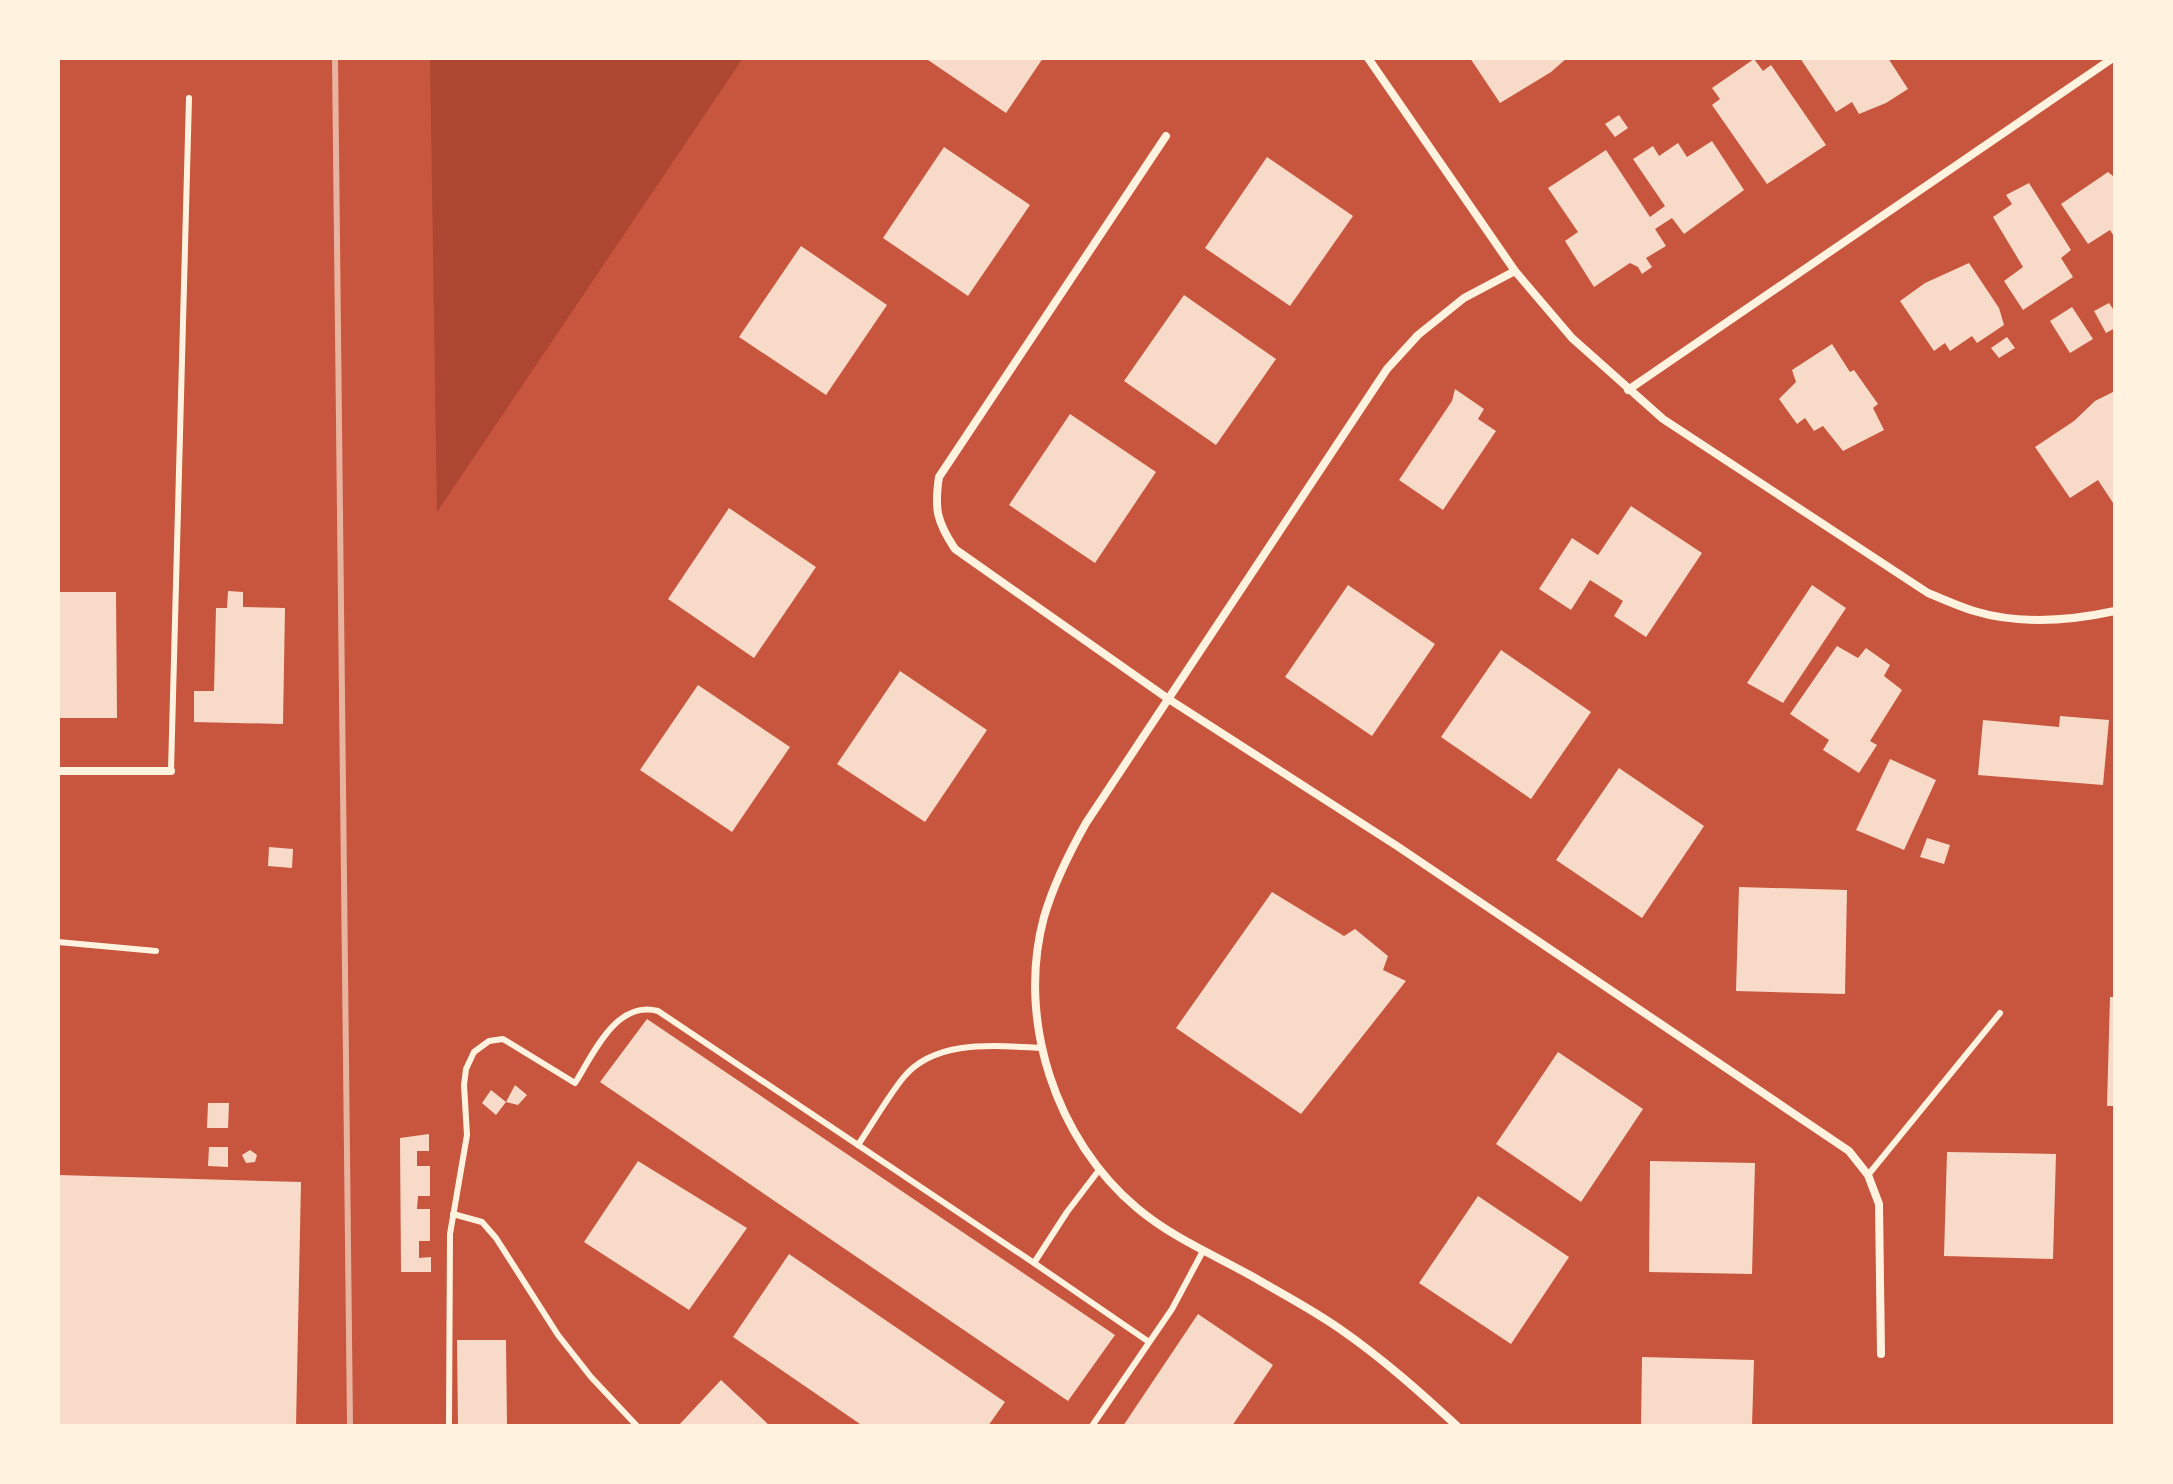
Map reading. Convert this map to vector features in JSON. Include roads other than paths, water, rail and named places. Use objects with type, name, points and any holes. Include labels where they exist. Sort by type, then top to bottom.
[{"type":"street","points":[[1368,58],[1515,271],[1572,338],[1663,419],[1928,593],[1975,612],[2026,620],[2077,619],[2115,611]]},
{"type":"street","points":[[1628,390],[2113,58]]},
{"type":"street","points":[[1166,136],[939,477],[935,502],[940,527],[955,549],[1167,698],[1397,846],[1849,1151],[1868,1175],[1879,1204],[1881,1354]]},
{"type":"street","points":[[1457,1426],[1415,1387],[1340,1329],[1259,1280],[1180,1239],[1137,1208],[1099,1170],[1070,1125],[1050,1077],[1038,1025],[1036,972],[1043,919],[1060,869],[1086,823],[1387,369],[1418,335],[1464,298],[1515,271]]},
{"type":"street","points":[[58,771],[171,771]]},
{"type":"lane","points":[[171,771],[189,98]]},
{"type":"lane","points":[[58,942],[156,951]]},
{"type":"lane","points":[[449,1426],[449,1288],[453,1214],[467,1135],[466,1069],[474,1052],[489,1041],[503,1039],[575,1083],[601,1042],[622,1016],[634,1009],[645,1008],[667,1016],[1149,1342]]},
{"type":"lane","points":[[1868,1175],[2000,1013]]},
{"type":"lane","points":[[858,1145],[904,1077],[938,1053],[968,1048],[1043,1048]]},
{"type":"lane","points":[[1034,1263],[1099,1170]]},
{"type":"lane","points":[[453,1214],[482,1222],[496,1238],[558,1335],[591,1377],[637,1426]]},
{"type":"lane","points":[[1092,1426],[1172,1309],[1203,1251]]},
{"type":"railway","points":[[335,58],[350,1426]]}]
